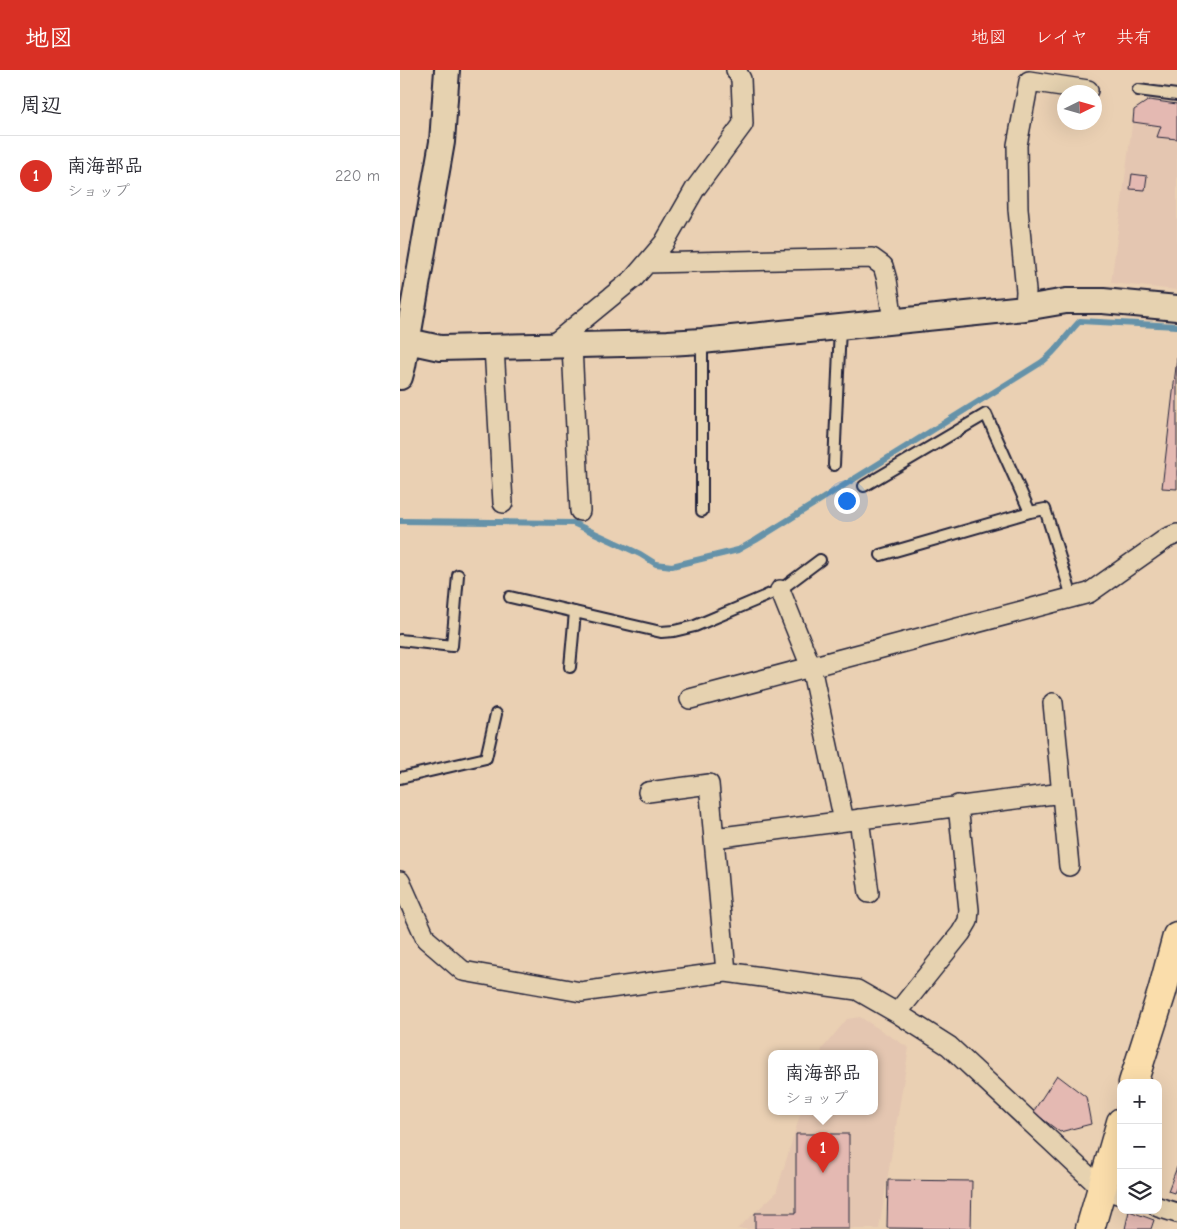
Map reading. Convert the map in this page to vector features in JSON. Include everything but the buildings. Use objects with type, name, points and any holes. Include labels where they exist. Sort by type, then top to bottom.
[{"type":"main road","points":[[1134,1079],[1162,992],[1177,936]]},
{"type":"main road","points":[[1090,1229],[1111,1192],[1121,1124]]},
{"type":"street","points":[[400,377],[404,340],[442,142],[447,70]]},
{"type":"street","points":[[561,346],[634,278],[664,243],[695,189],[743,124],[740,79],[736,70]]},
{"type":"street","points":[[1025,308],[1026,291],[1018,209],[1017,145],[1028,81],[1057,85]]},
{"type":"street","points":[[647,263],[872,258],[883,266],[893,321]]},
{"type":"street","points":[[404,340],[440,348],[702,341],[1025,308],[1066,301],[1102,301],[1177,308]]},
{"type":"street","points":[[561,346],[580,511]]},
{"type":"street","points":[[494,347],[503,503]]},
{"type":"street","points":[[690,699],[1089,592],[1167,538],[1177,534]]},
{"type":"street","points":[[780,590],[811,667],[852,820],[869,893]]},
{"type":"street","points":[[1053,703],[1069,866]]},
{"type":"street","points":[[648,792],[710,784],[726,972]]},
{"type":"street","points":[[714,838],[1062,793]]},
{"type":"street","points":[[897,1013],[961,933],[968,921],[969,910],[958,805]]},
{"type":"street","points":[[400,881],[426,939],[463,971],[581,992],[726,972],[857,990],[948,1046],[1111,1192]]},
{"type":"street","points":[[1162,1208],[1177,1213]]},
{"type":"lane","points":[[1138,90],[1177,95]]},
{"type":"lane","points":[[834,465],[840,326]]},
{"type":"lane","points":[[702,341],[702,511]]},
{"type":"lane","points":[[864,486],[986,414],[1030,512]]},
{"type":"lane","points":[[881,555],[1045,508],[1072,597]]},
{"type":"lane","points":[[510,596],[661,632],[674,631],[695,626],[780,590],[820,560]]},
{"type":"lane","points":[[400,640],[452,646],[458,575]]},
{"type":"lane","points":[[570,667],[575,612]]},
{"type":"lane","points":[[400,778],[486,758],[496,714]]},
{"type":"shaded area","points":[[1149,100],[1177,104],[1177,290],[1111,283],[1134,110]]},
{"type":"shaded area","points":[[860,1017],[909,1048],[879,1229],[737,1229],[776,1193],[800,1115],[878,1115],[878,1050],[822,1050],[847,1019]]},
{"type":"waterway","points":[[400,521],[573,523],[640,554],[656,564],[672,566],[738,550],[1042,362],[1080,321],[1177,326]]},
{"type":"place","name":"南海部品","points":[[823,1173]]}]
